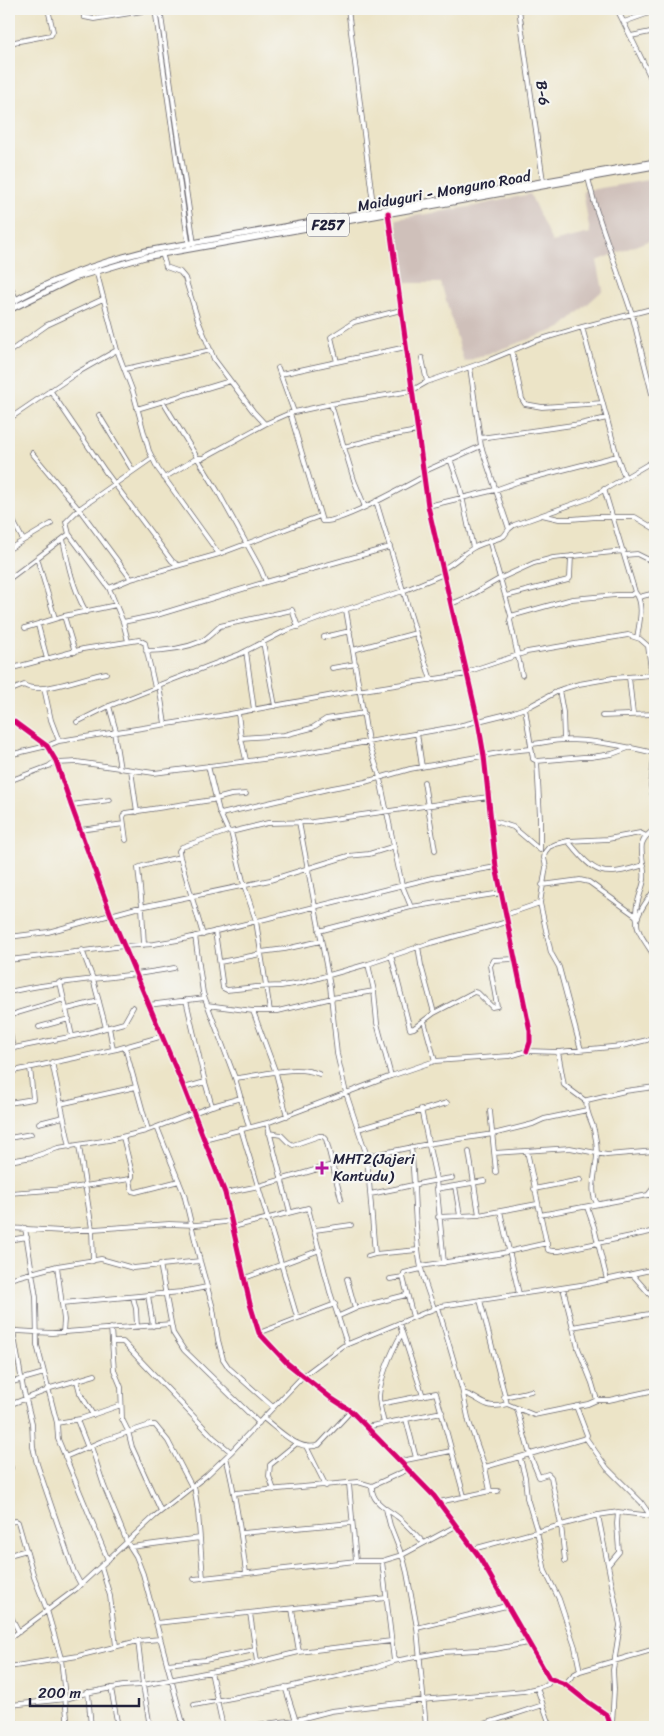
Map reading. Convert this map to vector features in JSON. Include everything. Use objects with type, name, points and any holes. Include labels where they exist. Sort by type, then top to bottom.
[{"type":"main road","name":"Maiduguri - Monguno Road","points":[[9,304],[45,285],[85,268],[146,251],[374,214],[543,181],[655,162]]},
{"type":"main road","name":"Maiduguri - Monguno Road","points":[[374,214],[655,166]]},
{"type":"main road","name":"Maiduguri - Monguno Road","points":[[9,310],[46,291],[96,270],[191,245]]},
{"type":"street","points":[[9,43],[51,35],[53,31],[48,9]]},
{"type":"street","points":[[82,9],[84,17],[94,19],[155,9],[191,245]]},
{"type":"street","points":[[160,9],[191,245]]},
{"type":"street","points":[[348,9],[374,214]]},
{"type":"street","name":"B-6","points":[[520,9],[543,181]]},
{"type":"street","points":[[618,9],[655,86]]},
{"type":"street","points":[[624,22],[655,11]]},
{"type":"street","points":[[631,36],[655,31]]},
{"type":"street","points":[[648,70],[655,69]]},
{"type":"street","points":[[588,178],[596,209],[632,314],[655,406]]},
{"type":"street","points":[[388,213],[428,506],[478,721],[484,756],[496,867],[530,1031],[530,1042],[527,1051]]},
{"type":"street","points":[[162,253],[166,268],[180,272],[185,278],[198,320],[219,367],[265,424]]},
{"type":"street","points":[[96,270],[102,299],[117,350],[125,369],[152,458],[164,478],[219,554]]},
{"type":"street","points":[[9,283],[16,299]]},
{"type":"street","points":[[9,352],[47,325],[102,299]]},
{"type":"street","points":[[164,478],[197,458],[203,458],[265,424],[292,413],[331,404],[411,391],[428,382],[582,327],[655,308]]},
{"type":"street","points":[[337,362],[330,341],[331,337],[359,320],[401,310]]},
{"type":"street","points":[[582,327],[617,456],[625,478]]},
{"type":"street","points":[[281,374],[406,348]]},
{"type":"street","points":[[9,419],[92,363],[117,350]]},
{"type":"street","points":[[125,369],[211,350]]},
{"type":"street","points":[[512,351],[522,399],[526,404],[542,407],[603,403]]},
{"type":"street","points":[[422,358],[428,382]]},
{"type":"street","points":[[470,367],[481,446],[508,529]]},
{"type":"street","points":[[278,368],[322,520],[328,522],[365,507],[450,459],[481,446]]},
{"type":"street","points":[[137,409],[230,381]]},
{"type":"street","points":[[50,390],[114,484],[172,562],[178,565]]},
{"type":"street","points":[[163,402],[247,543],[266,582]]},
{"type":"street","points":[[331,404],[365,507]]},
{"type":"street","points":[[99,415],[133,471]]},
{"type":"street","points":[[480,438],[580,424],[607,418]]},
{"type":"street","points":[[344,447],[378,438],[417,431]]},
{"type":"street","points":[[32,453],[79,509],[131,579]]},
{"type":"street","points":[[428,506],[495,490],[520,481],[617,456]]},
{"type":"street","points":[[128,641],[123,622],[109,588],[69,534],[67,520],[79,509],[152,458]]},
{"type":"street","points":[[450,459],[462,497],[473,548]]},
{"type":"street","points":[[77,722],[186,673],[216,664],[246,651],[298,626],[403,592],[443,571],[473,548],[489,540],[504,536],[514,524],[590,498],[655,460]]},
{"type":"street","points":[[604,489],[635,592],[639,597],[641,605],[637,638]]},
{"type":"street","points":[[376,501],[431,680]]},
{"type":"street","points":[[9,513],[23,540]]},
{"type":"street","points":[[541,515],[559,519],[611,516],[635,517],[655,529]]},
{"type":"street","points":[[109,588],[131,579],[219,554],[320,516]]},
{"type":"street","points":[[9,549],[51,524]]},
{"type":"street","points":[[9,579],[69,534]]},
{"type":"street","points":[[62,539],[69,573],[86,612]]},
{"type":"street","points":[[489,540],[511,616],[510,620],[522,675]]},
{"type":"street","points":[[123,622],[166,612],[390,547]]},
{"type":"street","points":[[451,604],[534,563],[554,558],[624,553],[637,554],[655,563]]},
{"type":"street","points":[[506,596],[568,580],[570,578],[570,556]]},
{"type":"street","points":[[37,558],[56,618]]},
{"type":"street","points":[[511,616],[572,599],[632,595],[635,592]]},
{"type":"street","points":[[639,597],[655,593]]},
{"type":"street","points":[[25,628],[38,625],[44,621],[116,605]]},
{"type":"street","points":[[146,651],[181,647],[203,640],[215,633],[220,626],[292,610],[298,626]]},
{"type":"street","points":[[346,610],[361,690],[368,741],[375,757],[380,777],[402,885],[411,907]]},
{"type":"street","points":[[64,616],[75,652]]},
{"type":"street","points":[[38,625],[47,659]]},
{"type":"street","points":[[324,637],[350,631]]},
{"type":"street","points":[[353,650],[416,632]]},
{"type":"street","points":[[9,755],[47,746],[59,741],[238,713],[467,673],[541,649],[628,635],[655,649]]},
{"type":"street","points":[[9,669],[75,652],[128,641],[142,641],[145,643],[157,686],[165,724]]},
{"type":"street","points":[[263,642],[275,706]]},
{"type":"street","points":[[648,646],[655,703]]},
{"type":"street","points":[[246,651],[254,710]]},
{"type":"street","points":[[332,668],[356,664]]},
{"type":"street","points":[[9,691],[24,685],[29,688],[44,688],[106,673]]},
{"type":"street","points":[[9,781],[57,762],[77,762],[154,773],[287,756],[454,727],[511,713],[525,708],[559,690],[579,684],[652,675]]},
{"type":"street","points":[[629,677],[633,714]]},
{"type":"street","points":[[44,688],[51,720],[59,741]]},
{"type":"street","points":[[559,690],[563,712],[564,740]]},
{"type":"street","points":[[110,706],[120,769]]},
{"type":"street","points":[[525,708],[533,759],[537,761],[583,756],[591,758],[612,754],[631,747]]},
{"type":"street","points":[[238,713],[246,760]]},
{"type":"street","points":[[241,738],[284,735],[312,728],[326,719],[364,713]]},
{"type":"street","points":[[602,716],[655,714]]},
{"type":"street","points":[[9,718],[47,746],[57,762],[80,830],[124,946],[163,1036],[225,1193],[252,1312],[259,1333],[303,1376],[351,1411],[439,1502],[473,1549],[549,1678],[565,1684],[607,1715],[611,1727]]},
{"type":"street","points":[[417,732],[422,767]]},
{"type":"street","points":[[221,814],[365,782],[422,767],[564,740],[631,747],[654,753]]},
{"type":"street","points":[[655,747],[651,786],[655,808]]},
{"type":"street","points":[[537,761],[540,850]]},
{"type":"street","points":[[208,766],[216,798],[230,832],[256,921],[270,1011]]},
{"type":"street","points":[[131,770],[138,812]]},
{"type":"street","points":[[424,782],[435,850]]},
{"type":"street","points":[[126,840],[123,814],[246,794]]},
{"type":"street","points":[[203,935],[180,857],[179,851],[182,846],[268,823],[312,822],[488,797]]},
{"type":"street","points":[[71,805],[110,800]]},
{"type":"street","points":[[491,820],[513,827],[545,855]]},
{"type":"street","points":[[299,822],[332,998],[337,1054],[346,1093],[367,1156],[375,1254]]},
{"type":"street","points":[[80,830],[124,824]]},
{"type":"street","points":[[655,829],[646,836],[642,845],[644,879],[636,918],[638,932],[655,957]]},
{"type":"street","points":[[581,1050],[560,968],[552,953],[540,903],[546,868],[545,855],[549,847],[568,841],[608,839],[640,833],[646,836]]},
{"type":"street","points":[[568,841],[586,862],[598,870],[620,872],[644,865]]},
{"type":"street","points":[[9,937],[48,932],[142,907],[270,880],[348,856],[369,854],[395,846]]},
{"type":"street","points":[[144,944],[138,868],[141,865],[152,865],[180,857]]},
{"type":"street","points":[[9,960],[203,935],[432,878],[496,867]]},
{"type":"street","points":[[542,885],[580,880],[589,882],[636,918]]},
{"type":"street","points":[[636,918],[655,889]]},
{"type":"street","points":[[320,931],[411,907],[501,893]]},
{"type":"street","points":[[505,915],[540,903]]},
{"type":"street","points":[[216,931],[224,990],[301,983],[368,964],[418,946],[507,922]]},
{"type":"street","points":[[195,936],[205,998],[235,1078],[249,1127]]},
{"type":"street","points":[[220,962],[321,941]]},
{"type":"street","points":[[418,946],[434,1013]]},
{"type":"street","points":[[82,950],[93,979],[113,1049]]},
{"type":"street","points":[[391,955],[400,984],[410,1029],[434,1013],[474,992],[478,993],[494,1008],[497,1006],[490,963],[493,960],[515,959]]},
{"type":"street","points":[[368,964],[374,991],[377,1023],[391,1076]]},
{"type":"street","points":[[9,992],[60,982],[174,968]]},
{"type":"street","points":[[60,982],[72,1036]]},
{"type":"street","points":[[207,1005],[253,1012],[270,1011],[295,1008],[332,998],[374,991]]},
{"type":"street","points":[[148,1005],[205,998]]},
{"type":"street","points":[[9,1017],[64,999]]},
{"type":"street","points":[[186,1000],[212,1106]]},
{"type":"street","points":[[67,1009],[99,1001]]},
{"type":"street","points":[[9,1028],[11,1049],[124,1023],[132,1007]]},
{"type":"street","points":[[253,1012],[276,1073],[287,1116]]},
{"type":"street","points":[[39,1027],[69,1019]]},
{"type":"street","points":[[424,1021],[435,1061]]},
{"type":"street","points":[[204,1139],[267,1123],[435,1061],[510,1056],[527,1051],[558,1052],[622,1046],[647,1040],[655,1035]]},
{"type":"street","points":[[9,1072],[125,1047],[163,1036]]},
{"type":"street","points":[[125,1047],[148,1130]]},
{"type":"street","points":[[558,1052],[564,1085],[587,1102],[597,1154],[594,1193],[595,1202],[598,1204]]},
{"type":"street","points":[[52,1062],[70,1147]]},
{"type":"street","points":[[9,1103],[33,1099],[30,1067]]},
{"type":"street","points":[[235,1078],[298,1070],[318,1074]]},
{"type":"street","points":[[184,1088],[205,1082]]},
{"type":"street","points":[[60,1104],[136,1087]]},
{"type":"street","points":[[587,1102],[587,1100],[599,1096],[655,1087]]},
{"type":"street","points":[[9,1161],[33,1157],[58,1148],[79,1146],[123,1137],[157,1127],[212,1106],[241,1098]]},
{"type":"street","points":[[358,1129],[421,1109],[447,1103]]},
{"type":"street","points":[[421,1109],[436,1179],[438,1217],[444,1263]]},
{"type":"street","points":[[225,1193],[258,1186],[367,1156],[493,1134],[544,1119],[588,1110]]},
{"type":"street","points":[[490,1112],[496,1172]]},
{"type":"street","points":[[39,1123],[63,1117]]},
{"type":"street","points":[[267,1123],[290,1212]]},
{"type":"street","points":[[157,1127],[184,1194],[213,1308],[222,1359],[229,1368],[274,1407]]},
{"type":"street","points":[[241,1129],[267,1218],[283,1264],[297,1318]]},
{"type":"street","points":[[269,1133],[282,1135],[293,1145],[323,1136],[326,1139],[341,1199]]},
{"type":"street","points":[[9,1138],[31,1134]]},
{"type":"street","points":[[123,1137],[132,1173],[130,1179],[133,1192],[179,1182]]},
{"type":"street","points":[[79,1146],[92,1229],[93,1261]]},
{"type":"street","points":[[411,1147],[418,1250],[421,1268],[463,1393],[469,1422],[490,1490]]},
{"type":"street","points":[[494,1153],[570,1148],[606,1155],[655,1151]]},
{"type":"street","points":[[527,1150],[548,1250],[553,1251],[655,1231]]},
{"type":"street","points":[[470,1152],[479,1215]]},
{"type":"street","points":[[370,1194],[414,1186],[436,1179],[452,1178]]},
{"type":"street","points":[[9,1193],[86,1186],[130,1179]]},
{"type":"street","points":[[534,1189],[580,1180]]},
{"type":"street","points":[[436,1189],[484,1181]]},
{"type":"street","points":[[455,1186],[460,1216]]},
{"type":"street","points":[[648,1195],[655,1186]]},
{"type":"street","points":[[540,1215],[655,1195]]},
{"type":"street","points":[[438,1217],[479,1215],[538,1204]]},
{"type":"street","points":[[587,1206],[607,1280]]},
{"type":"street","points":[[233,1227],[308,1208],[330,1292],[347,1344]]},
{"type":"street","points":[[500,1212],[519,1294]]},
{"type":"street","points":[[9,1221],[10,1228],[46,1231],[169,1224],[191,1225],[231,1220]]},
{"type":"street","points":[[314,1230],[351,1225]]},
{"type":"street","points":[[25,1228],[38,1315],[37,1345],[56,1423],[58,1439],[108,1560]]},
{"type":"street","points":[[9,1240],[27,1237]]},
{"type":"street","points":[[413,1317],[406,1295],[404,1273],[444,1263],[547,1243]]},
{"type":"street","points":[[245,1278],[320,1250]]},
{"type":"street","points":[[368,1256],[418,1250]]},
{"type":"street","points":[[9,1279],[57,1266],[101,1260],[133,1268],[200,1261]]},
{"type":"street","points":[[160,1264],[173,1333],[184,1350],[259,1423]]},
{"type":"street","points":[[57,1266],[64,1320],[63,1332]]},
{"type":"street","points":[[9,1639],[81,1585],[161,1511],[226,1458],[303,1376],[342,1346],[436,1308],[563,1288],[655,1269]]},
{"type":"street","points":[[632,1274],[652,1297]]},
{"type":"street","points":[[655,1274],[652,1288],[655,1308]]},
{"type":"street","points":[[390,1279],[403,1277]]},
{"type":"street","points":[[347,1279],[355,1308]]},
{"type":"street","points":[[62,1303],[165,1294],[207,1287]]},
{"type":"street","points":[[563,1288],[572,1326],[597,1400]]},
{"type":"street","points":[[148,1295],[153,1326]]},
{"type":"street","points":[[339,1316],[355,1308],[406,1295]]},
{"type":"street","points":[[134,1297],[136,1327]]},
{"type":"street","points":[[480,1300],[507,1404],[534,1415],[597,1400],[608,1400],[655,1390]]},
{"type":"street","points":[[259,1333],[335,1304]]},
{"type":"street","points":[[9,1307],[10,1333],[17,1355],[25,1399],[31,1418],[33,1447],[42,1482],[74,1572],[81,1585]]},
{"type":"street","points":[[572,1326],[655,1313]]},
{"type":"street","points":[[398,1323],[423,1396]]},
{"type":"street","points":[[10,1333],[63,1332],[171,1324]]},
{"type":"street","points":[[111,1328],[114,1370],[121,1386],[122,1419],[132,1447],[161,1511]]},
{"type":"street","points":[[384,1423],[379,1398],[381,1386],[393,1349],[402,1333]]},
{"type":"street","points":[[112,1342],[123,1342],[213,1436],[231,1452]]},
{"type":"street","points":[[9,1356],[17,1355]]},
{"type":"street","points":[[9,1383],[44,1373]]},
{"type":"street","points":[[9,1405],[95,1375]]},
{"type":"street","points":[[77,1381],[80,1393],[94,1415]]},
{"type":"street","points":[[380,1404],[423,1396],[432,1392],[436,1393],[464,1496]]},
{"type":"street","points":[[504,1397],[531,1392]]},
{"type":"street","points":[[463,1393],[489,1406],[496,1407],[507,1404]]},
{"type":"street","points":[[56,1423],[78,1420],[121,1405]]},
{"type":"street","points":[[576,1406],[587,1435],[586,1438],[607,1468],[642,1502],[651,1516],[655,1531]]},
{"type":"street","points":[[517,1409],[530,1455],[539,1477],[548,1474],[551,1477],[565,1561]]},
{"type":"street","points":[[263,1418],[297,1444],[314,1447],[319,1445],[351,1411]]},
{"type":"street","points":[[366,1427],[442,1412]]},
{"type":"street","points":[[406,1419],[416,1458]]},
{"type":"street","points":[[78,1420],[127,1542],[144,1574],[184,1727]]},
{"type":"street","points":[[65,1456],[150,1425],[155,1425],[168,1440],[193,1486],[203,1578]]},
{"type":"street","points":[[484,1467],[586,1438]]},
{"type":"street","points":[[274,1490],[269,1476],[270,1465],[297,1444]]},
{"type":"street","points":[[306,1446],[326,1486]]},
{"type":"street","points":[[401,1461],[451,1451]]},
{"type":"street","points":[[226,1458],[242,1533],[246,1573]]},
{"type":"street","points":[[520,1458],[525,1477],[527,1498],[537,1531],[545,1570],[559,1599],[575,1646],[580,1671]]},
{"type":"street","points":[[9,1461],[11,1468],[9,1472]]},
{"type":"street","points":[[235,1494],[358,1482],[372,1486],[409,1469]]},
{"type":"street","points":[[349,1484],[351,1523],[356,1561]]},
{"type":"street","points":[[651,1516],[655,1485]]},
{"type":"street","points":[[372,1486],[375,1498],[386,1509],[397,1516],[424,1543]]},
{"type":"street","points":[[439,1502],[490,1490],[498,1491]]},
{"type":"street","points":[[386,1509],[407,1573],[417,1628],[426,1727]]},
{"type":"street","points":[[473,1549],[598,1515],[618,1512],[651,1516]]},
{"type":"street","points":[[609,1564],[619,1552],[618,1512]]},
{"type":"street","points":[[598,1515],[620,1625],[615,1660],[611,1727]]},
{"type":"street","points":[[9,1522],[18,1522],[61,1658],[68,1727]]},
{"type":"street","points":[[242,1533],[351,1523]]},
{"type":"street","points":[[194,1580],[356,1561],[382,1561],[402,1555],[456,1526]]},
{"type":"street","points":[[130,1547],[200,1538]]},
{"type":"street","points":[[9,1555],[27,1550]]},
{"type":"street","points":[[382,1561],[394,1661]]},
{"type":"street","points":[[101,1566],[110,1596],[116,1646]]},
{"type":"street","points":[[156,1624],[386,1598]]},
{"type":"street","points":[[417,1628],[506,1606]]},
{"type":"street","points":[[292,1609],[299,1652]]},
{"type":"street","points":[[9,1613],[19,1632]]},
{"type":"street","points":[[250,1613],[257,1662]]},
{"type":"street","points":[[9,1667],[160,1639]]},
{"type":"street","points":[[10,1705],[66,1699],[88,1692],[142,1685],[211,1672],[299,1652],[391,1641]]},
{"type":"street","points":[[138,1642],[142,1685],[150,1727]]},
{"type":"street","points":[[194,1705],[377,1667],[394,1661],[443,1652],[495,1649],[528,1642]]},
{"type":"street","points":[[565,1684],[573,1675],[580,1671],[655,1649]]},
{"type":"street","points":[[168,1664],[205,1660],[255,1650]]},
{"type":"street","points":[[211,1672],[224,1727]]},
{"type":"street","points":[[241,1727],[296,1720],[331,1711],[524,1691],[548,1684],[549,1678]]},
{"type":"street","points":[[285,1687],[298,1727]]},
{"type":"street","points":[[111,1688],[118,1727]]},
{"type":"street","points":[[538,1688],[549,1722],[553,1727]]},
{"type":"street","points":[[88,1692],[92,1727]]},
{"type":"street","points":[[9,1694],[16,1727]]},
{"type":"street","points":[[474,1727],[543,1705]]},
{"type":"shaded area","points":[[655,179],[655,238],[597,261],[603,290],[561,328],[464,362],[441,283],[404,283],[396,219],[475,206],[530,194],[552,242],[590,233],[583,191]]},
{"type":"cycle path","points":[[388,213],[428,506],[478,721],[484,756],[496,867],[530,1031],[530,1042],[527,1051]]},
{"type":"cycle path","points":[[9,718],[47,746],[56,761],[111,915],[184,1088],[225,1193],[250,1304],[259,1333],[287,1363],[331,1398],[351,1411],[434,1496],[478,1555],[549,1678],[565,1684],[607,1715],[611,1727]]},
{"type":"place","name":"MHT2(Jajeri Kantudu)","points":[[322,1168]]}]
